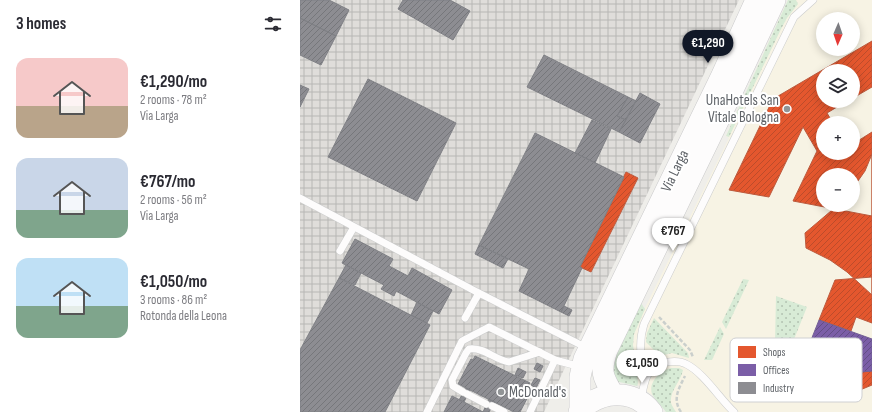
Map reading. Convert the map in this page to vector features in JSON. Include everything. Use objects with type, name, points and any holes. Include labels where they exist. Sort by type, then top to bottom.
[{"type":"main road","name":"Via Larga","points":[[580,412],[585,358],[756,0]]},
{"type":"main road","name":"Via Larga","points":[[613,394],[604,381],[602,372],[602,364],[607,350],[775,0]]},
{"type":"main road","points":[[580,412],[594,399],[613,394],[632,398],[646,407]]},
{"type":"lane","points":[[646,407],[645,377],[640,346],[640,335],[644,324],[794,17],[813,0]]},
{"type":"lane","points":[[300,198],[478,293],[585,358]]},
{"type":"lane","points":[[340,251],[354,227]]},
{"type":"lane","points":[[465,318],[478,293]]},
{"type":"lane","points":[[427,412],[462,341],[489,327],[555,360],[585,358]]},
{"type":"lane","points":[[504,412],[453,386],[452,380],[466,353],[469,349],[475,349],[484,351],[509,362],[540,352]]},
{"type":"lane","points":[[530,412],[555,360]]},
{"type":"lane","points":[[645,377],[652,368],[666,362],[679,361],[697,372],[734,412]]},
{"type":"path","points":[[657,315],[690,350],[693,355],[693,359]]},
{"type":"path","points":[[681,412],[677,405],[676,399],[686,374]]},
{"type":"shaded area","points":[[300,0],[739,0],[544,412],[300,412]]},
{"type":"shaded area","points":[[788,0],[872,0],[872,412],[676,412],[638,385],[633,345],[637,324],[729,138],[726,136]]},
{"type":"green space","points":[[788,0],[796,0],[798,4],[787,18],[781,29],[729,137],[726,136]]},
{"type":"green space","points":[[743,279],[749,280],[726,329],[722,322]]},
{"type":"green space","points":[[776,296],[807,307],[795,338],[775,338]]},
{"type":"green space","points":[[641,303],[645,309],[634,334],[633,345],[638,383],[637,386],[615,381],[608,368]]},
{"type":"green space","points":[[654,318],[688,353],[689,358],[672,353],[660,356],[646,342],[647,333]]},
{"type":"green space","points":[[720,327],[724,334],[712,360],[704,360]]},
{"type":"green space","points":[[671,368],[679,368],[683,370],[673,391],[671,399],[671,403],[676,412],[666,412],[653,396],[651,390],[656,377],[663,371]]},
{"type":"building: Shops","points":[[872,41],[872,87],[860,94],[860,64],[833,64],[846,56],[860,56],[860,48]]},
{"type":"building: Shops","points":[[816,74],[816,108],[835,108],[827,113],[829,116],[816,116],[816,149],[803,127],[769,197],[729,190],[773,99]]},
{"type":"building: Shops","points":[[872,132],[872,216],[851,212],[860,212],[860,168],[816,168],[816,205],[793,201],[816,153],[816,160],[860,160],[860,140]]},
{"type":"building: Shops","points":[[872,154],[872,295],[847,272],[830,260],[806,248],[805,233],[830,212],[860,212],[860,178],[865,171]]},
{"type":"building: Shops","points":[[626,172],[638,178],[591,272],[580,267]]},
{"type":"building: Shops","points":[[872,277],[872,323],[856,317],[851,331],[819,320],[835,280]]},
{"type":"building: Shops","points":[[872,371],[872,385],[862,389],[862,372]]},
{"type":"building: Offices","points":[[819,320],[872,339],[872,371],[862,372],[862,338],[812,338]]},
{"type":"building: Industry","points":[[300,0],[329,0],[349,10],[336,36],[300,18]]},
{"type":"building: Industry","points":[[403,0],[450,0],[470,11],[453,40],[398,9]]},
{"type":"building: Industry","points":[[300,18],[336,36],[321,65],[300,55]]},
{"type":"building: Industry","points":[[544,55],[628,97],[617,116],[626,120],[619,132],[527,87]]},
{"type":"building: Industry","points":[[368,79],[456,123],[417,201],[328,157]]},
{"type":"building: Industry","points":[[300,85],[309,89],[300,107]]},
{"type":"building: Industry","points":[[640,93],[660,104],[640,143],[619,132]]},
{"type":"building: Industry","points":[[628,97],[636,101],[626,120],[617,116]]},
{"type":"building: Industry","points":[[592,120],[611,129],[595,163],[575,153]]},
{"type":"building: Industry","points":[[535,133],[624,177],[580,267],[582,268],[561,312],[519,291],[529,269],[479,245]]},
{"type":"building: Industry","points":[[355,239],[393,259],[389,266],[408,276],[412,268],[452,290],[439,314],[396,291],[394,296],[381,289],[384,285],[342,263]]},
{"type":"building: Industry","points":[[479,245],[508,259],[503,268],[475,254]]},
{"type":"building: Industry","points":[[346,265],[361,273],[355,285],[339,278]]},
{"type":"building: Industry","points":[[339,278],[430,325],[385,412],[300,412],[300,350]]},
{"type":"building: Industry","points":[[417,302],[433,311],[427,323],[411,315]]},
{"type":"building: Industry","points":[[564,306],[572,310],[569,316],[561,312]]},
{"type":"building: Industry","points":[[475,356],[530,383],[528,387],[532,389],[520,412],[514,412],[458,384],[471,359],[473,360]]},
{"type":"building: Industry","points":[[537,363],[543,366],[540,372],[534,369]]},
{"type":"building: Industry","points":[[518,368],[526,372],[523,378],[515,375]]},
{"type":"building: Industry","points":[[535,378],[540,380],[536,388],[531,385]]},
{"type":"building: Industry","points":[[466,388],[470,390],[464,402],[459,400]]},
{"type":"building: Industry","points":[[452,396],[464,402],[483,412],[444,412]]},
{"type":"building: Industry","points":[[489,399],[495,402],[489,412],[483,412]]},
{"type":"place","name":"UnaHotels San Vitale Bologna","points":[[787,109]]},
{"type":"place","name":"McDonald's","points":[[501,392]]}]
